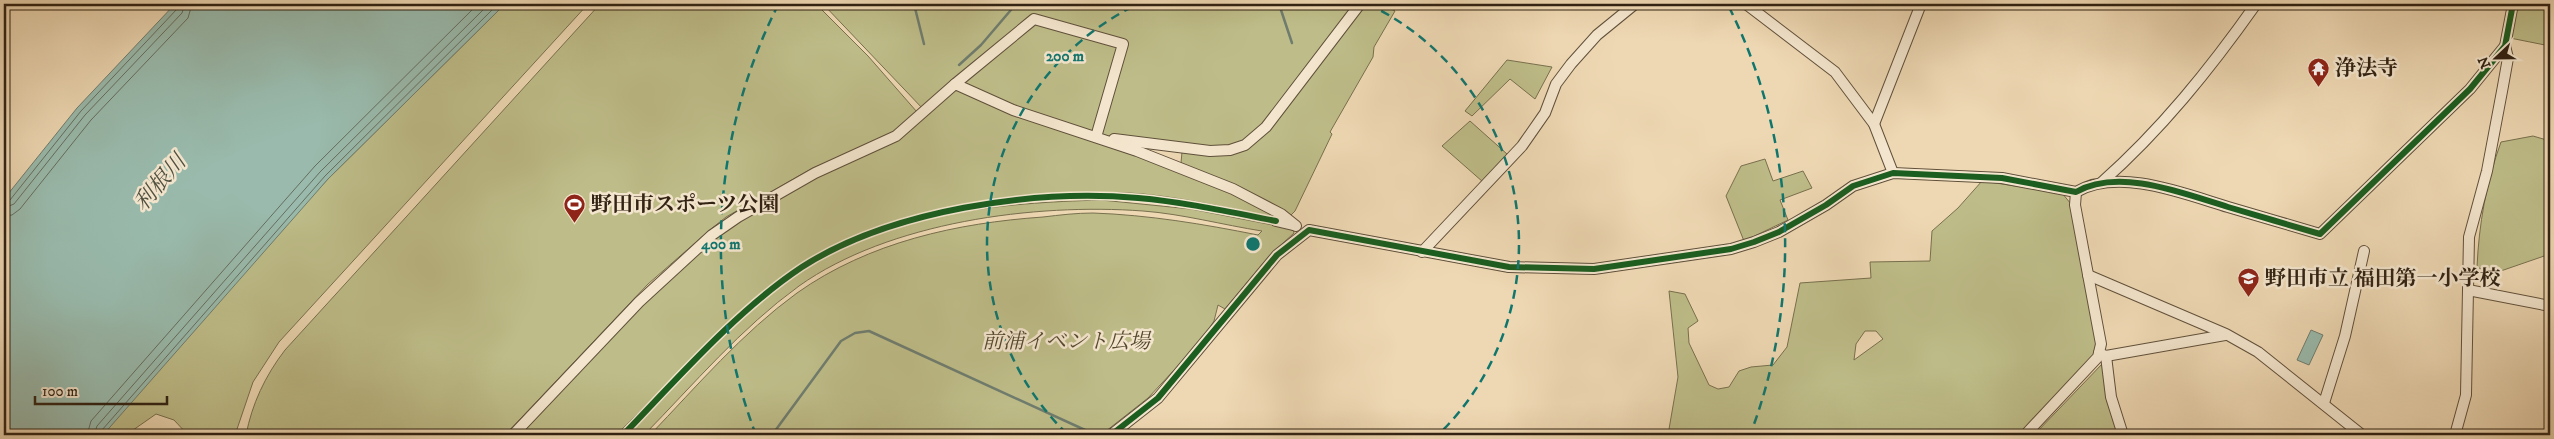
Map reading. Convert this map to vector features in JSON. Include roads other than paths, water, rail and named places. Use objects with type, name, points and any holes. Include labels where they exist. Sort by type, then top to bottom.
[{"type":"street","points":[[1096,137],[1183,146],[1210,151],[1230,150],[1245,145],[1259,135],[1360,4]]},
{"type":"street","points":[[1422,252],[1522,146],[1546,113],[1556,84],[1570,64],[1597,35],[1635,4]]},
{"type":"street","points":[[1746,4],[1835,72],[1874,124],[1893,173]]},
{"type":"street","points":[[1874,124],[1921,4]]},
{"type":"street","points":[[2101,183],[2136,152],[2191,91],[2256,4]]},
{"type":"street","points":[[2454,435],[2466,395],[2469,237],[2487,171],[2500,105],[2508,58],[2505,46],[2514,4]]},
{"type":"street","points":[[513,435],[639,302],[712,235],[738,217],[815,173],[896,136],[1034,18],[1123,44],[1096,137]]},
{"type":"street","points":[[1276,221],[1300,229],[1519,268],[1594,269],[1731,249],[1779,232],[1826,205],[1853,186],[1893,173],[1932,173],[2002,178],[2076,192],[2088,185],[2101,183],[2161,186],[2320,234],[2470,89],[2505,46]]},
{"type":"street","points":[[955,84],[1012,110],[1096,137],[1179,167],[1252,198],[1281,214],[1300,229]]},
{"type":"street","points":[[1179,167],[1179,151],[1183,146]]},
{"type":"street","points":[[2076,192],[2075,205],[2102,355],[2111,397],[2123,435]]},
{"type":"street","points":[[1111,435],[1158,398],[1300,229]]},
{"type":"street","points":[[2324,403],[2344,336],[2364,251]]},
{"type":"street","points":[[2088,275],[2226,334],[2258,352],[2362,435]]},
{"type":"street","points":[[2468,290],[2550,306]]},
{"type":"street","points":[[2025,435],[2102,355],[2226,334]]},
{"type":"water","name":"利根川","points":[[175,4],[505,4],[328,179],[103,435],[4,435],[4,199],[77,108]]},
{"type":"water","points":[[2311,330],[2323,335],[2309,365],[2297,360]]},
{"type":"waterway","points":[[914,4],[924,44]]},
{"type":"waterway","points":[[959,65],[981,45],[1016,4]]},
{"type":"waterway","points":[[1279,4],[1292,43]]},
{"type":"waterway","points":[[772,435],[841,341],[855,333],[869,331],[1096,435]]},
{"type":"place","name":"浄法寺","points":[[2319,87]]},
{"type":"place","name":"野田市スポーツ公園","points":[[575,223]]},
{"type":"place","name":"野田市立 福田第一小学校","points":[[2249,297]]},
{"type":"park label","name":"前浦イベント広場","points":[[1066,341]]}]
